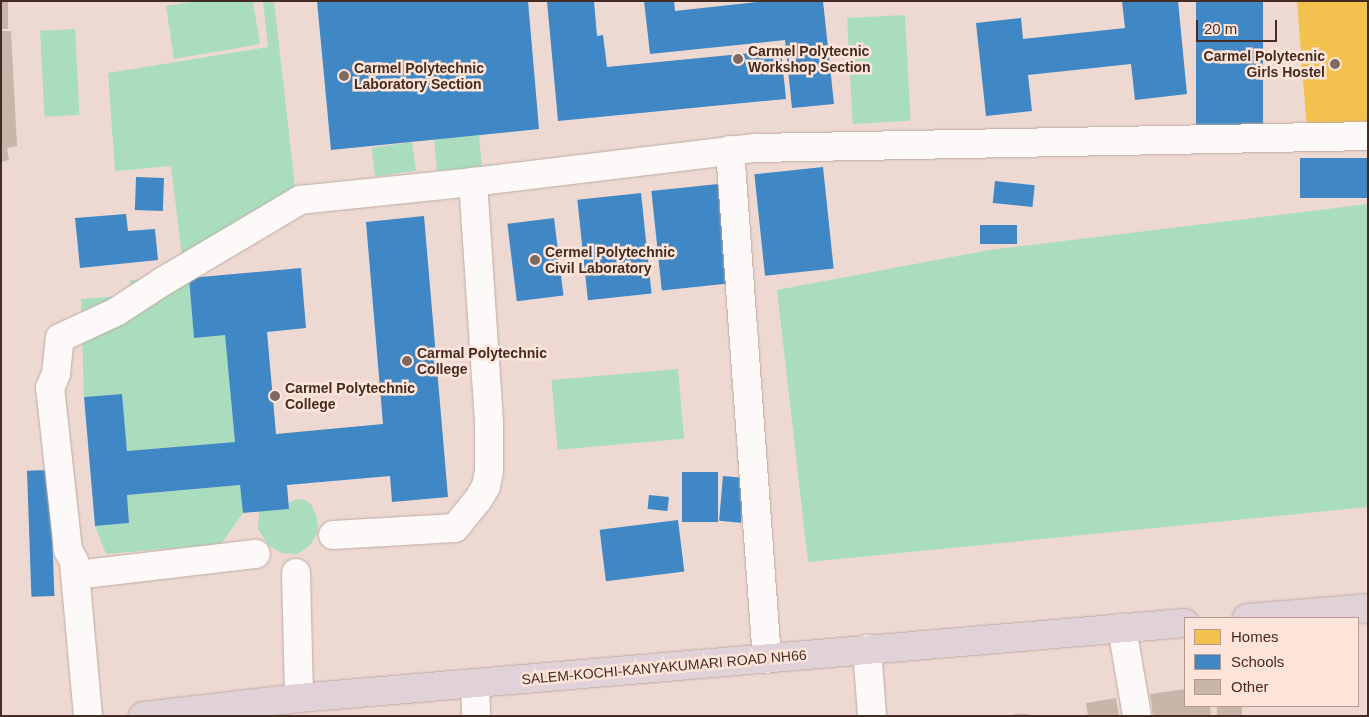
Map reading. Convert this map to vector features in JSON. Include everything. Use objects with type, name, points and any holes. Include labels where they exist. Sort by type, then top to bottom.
[{"type":"highway","points":[[1259,617],[1368,608]]},
{"type":"highway","name":"SALEM-KOCHI-KANYAKUMARI ROAD NH66","points":[[143,716],[299,698],[1184,623]]},
{"type":"street","points":[[88,716],[75,568],[68,550],[50,388],[56,374],[60,338],[116,312],[162,282],[300,200],[473,182],[730,150],[1368,136]]},
{"type":"street","points":[[730,150],[767,659]]},
{"type":"street","points":[[333,535],[455,528],[478,500],[486,486],[489,471],[489,422],[473,182]]},
{"type":"street","points":[[75,568],[256,554]]},
{"type":"street","points":[[296,573],[299,698]]},
{"type":"street","points":[[1122,628],[1137,716]]},
{"type":"street","points":[[867,649],[872,716]]},
{"type":"street","points":[[475,683],[476,716]]},
{"type":"green space","points":[[196,1],[253,1],[260,44],[174,59],[166,6]]},
{"type":"green space","points":[[263,1],[274,1],[296,196],[182,256],[171,166],[115,171],[108,73],[268,47]]},
{"type":"green space","points":[[905,15],[911,121],[853,124],[847,18]]},
{"type":"green space","points":[[75,29],[80,115],[45,117],[40,31]]},
{"type":"green space","points":[[479,135],[482,167],[437,171],[434,139]]},
{"type":"green space","points":[[412,142],[416,171],[375,176],[371,148]]},
{"type":"green space","points":[[1368,204],[1368,507],[808,562],[777,290],[989,250]]},
{"type":"green space","points":[[189,278],[194,337],[225,335],[235,442],[127,451],[122,394],[84,397],[81,299],[131,295],[130,280]]},
{"type":"green space","points":[[678,369],[684,439],[558,450],[551,380]]},
{"type":"green space","points":[[240,485],[243,513],[221,544],[106,554],[95,526],[129,523],[127,495]]},
{"type":"green space","points":[[303,499],[311,504],[317,518],[318,532],[310,545],[298,554],[282,553],[269,546],[258,529],[259,511],[289,509],[289,503],[294,500]]},
{"type":"building: Homes","name":"Carmel Polytecnic Girls Hostel","points":[[1297,1],[1368,1],[1368,127],[1307,131]]},
{"type":"building: Schools","points":[[317,1],[528,1],[539,129],[331,150]]},
{"type":"building: Schools","name":"Carmel Polytecnic Workshop Section","points":[[547,1],[594,1],[597,36],[603,35],[607,67],[781,50],[786,99],[558,121]]},
{"type":"building: Schools","points":[[644,1],[674,1],[675,11],[766,1],[823,1],[834,104],[792,108],[785,40],[650,54]]},
{"type":"building: Schools","points":[[1122,1],[1178,1],[1187,94],[1135,100],[1131,64],[1028,75],[1032,111],[986,116],[976,23],[1021,18],[1023,39],[1125,28]]},
{"type":"building: Schools","points":[[1196,1],[1263,1],[1263,131],[1196,131]]},
{"type":"building: Schools","points":[[1300,158],[1368,158],[1368,198],[1300,198]]},
{"type":"building: Schools","points":[[823,167],[834,268],[765,276],[754,174]]},
{"type":"building: Schools","points":[[136,177],[164,178],[163,211],[135,210]]},
{"type":"building: Schools","points":[[995,181],[1035,185],[1032,207],[993,203]]},
{"type":"building: Schools","points":[[718,184],[728,283],[662,290],[651,191]]},
{"type":"building: Schools","points":[[641,193],[652,293],[588,300],[577,200]]},
{"type":"building: Schools","points":[[126,214],[128,231],[155,229],[158,260],[80,268],[75,218]]},
{"type":"building: Schools","name":"Carmal Polytechnic College","points":[[424,216],[448,497],[392,502],[390,476],[287,485],[289,509],[243,513],[240,485],[127,495],[129,523],[95,526],[84,397],[122,394],[127,451],[235,442],[225,335],[194,338],[189,278],[301,268],[306,328],[267,332],[276,434],[383,424],[366,222]]},
{"type":"building: Schools","name":"Cermel Polytechnic Civil Laboratory","points":[[554,218],[564,295],[517,301],[507,224]]},
{"type":"building: Schools","points":[[980,225],[1017,225],[1017,244],[980,244]]},
{"type":"building: Schools","points":[[50,470],[54,596],[31,597],[27,471]]},
{"type":"building: Schools","points":[[682,472],[718,472],[718,522],[682,522]]},
{"type":"building: Schools","points":[[723,476],[745,478],[741,523],[719,521]]},
{"type":"building: Schools","points":[[649,495],[669,497],[667,511],[648,509]]},
{"type":"building: Schools","points":[[678,520],[684,572],[606,581],[600,530]]},
{"type":"building: Other","points":[[1,1],[8,1],[8,29],[1,29]]},
{"type":"building: Other","points":[[1,31],[11,31],[17,146],[7,148],[9,160],[1,162]]},
{"type":"building: Other","points":[[1184,689],[1184,707],[1210,707],[1211,716],[1153,716],[1150,694]]},
{"type":"building: Other","points":[[1116,698],[1119,716],[1088,716],[1086,703]]},
{"type":"building: Other","points":[[1217,707],[1242,707],[1242,716],[1217,716]]},
{"type":"building: Other","points":[[1014,714],[1028,714],[1028,716],[1014,716]]},
{"type":"place","name":"Carmel Polytecnic Workshop Section","points":[[738,59]]},
{"type":"place","name":"Carmel Polytecnic Girls Hostel","points":[[1335,64]]},
{"type":"place","name":"Carmel Polytechnic Laboratory Section","points":[[344,76]]},
{"type":"place","name":"Cermel Polytechnic Civil Laboratory","points":[[535,260]]},
{"type":"place","name":"Carmal Polytechnic College","points":[[407,361]]},
{"type":"place","name":"Carmel Polytechnic College","points":[[275,396]]}]
